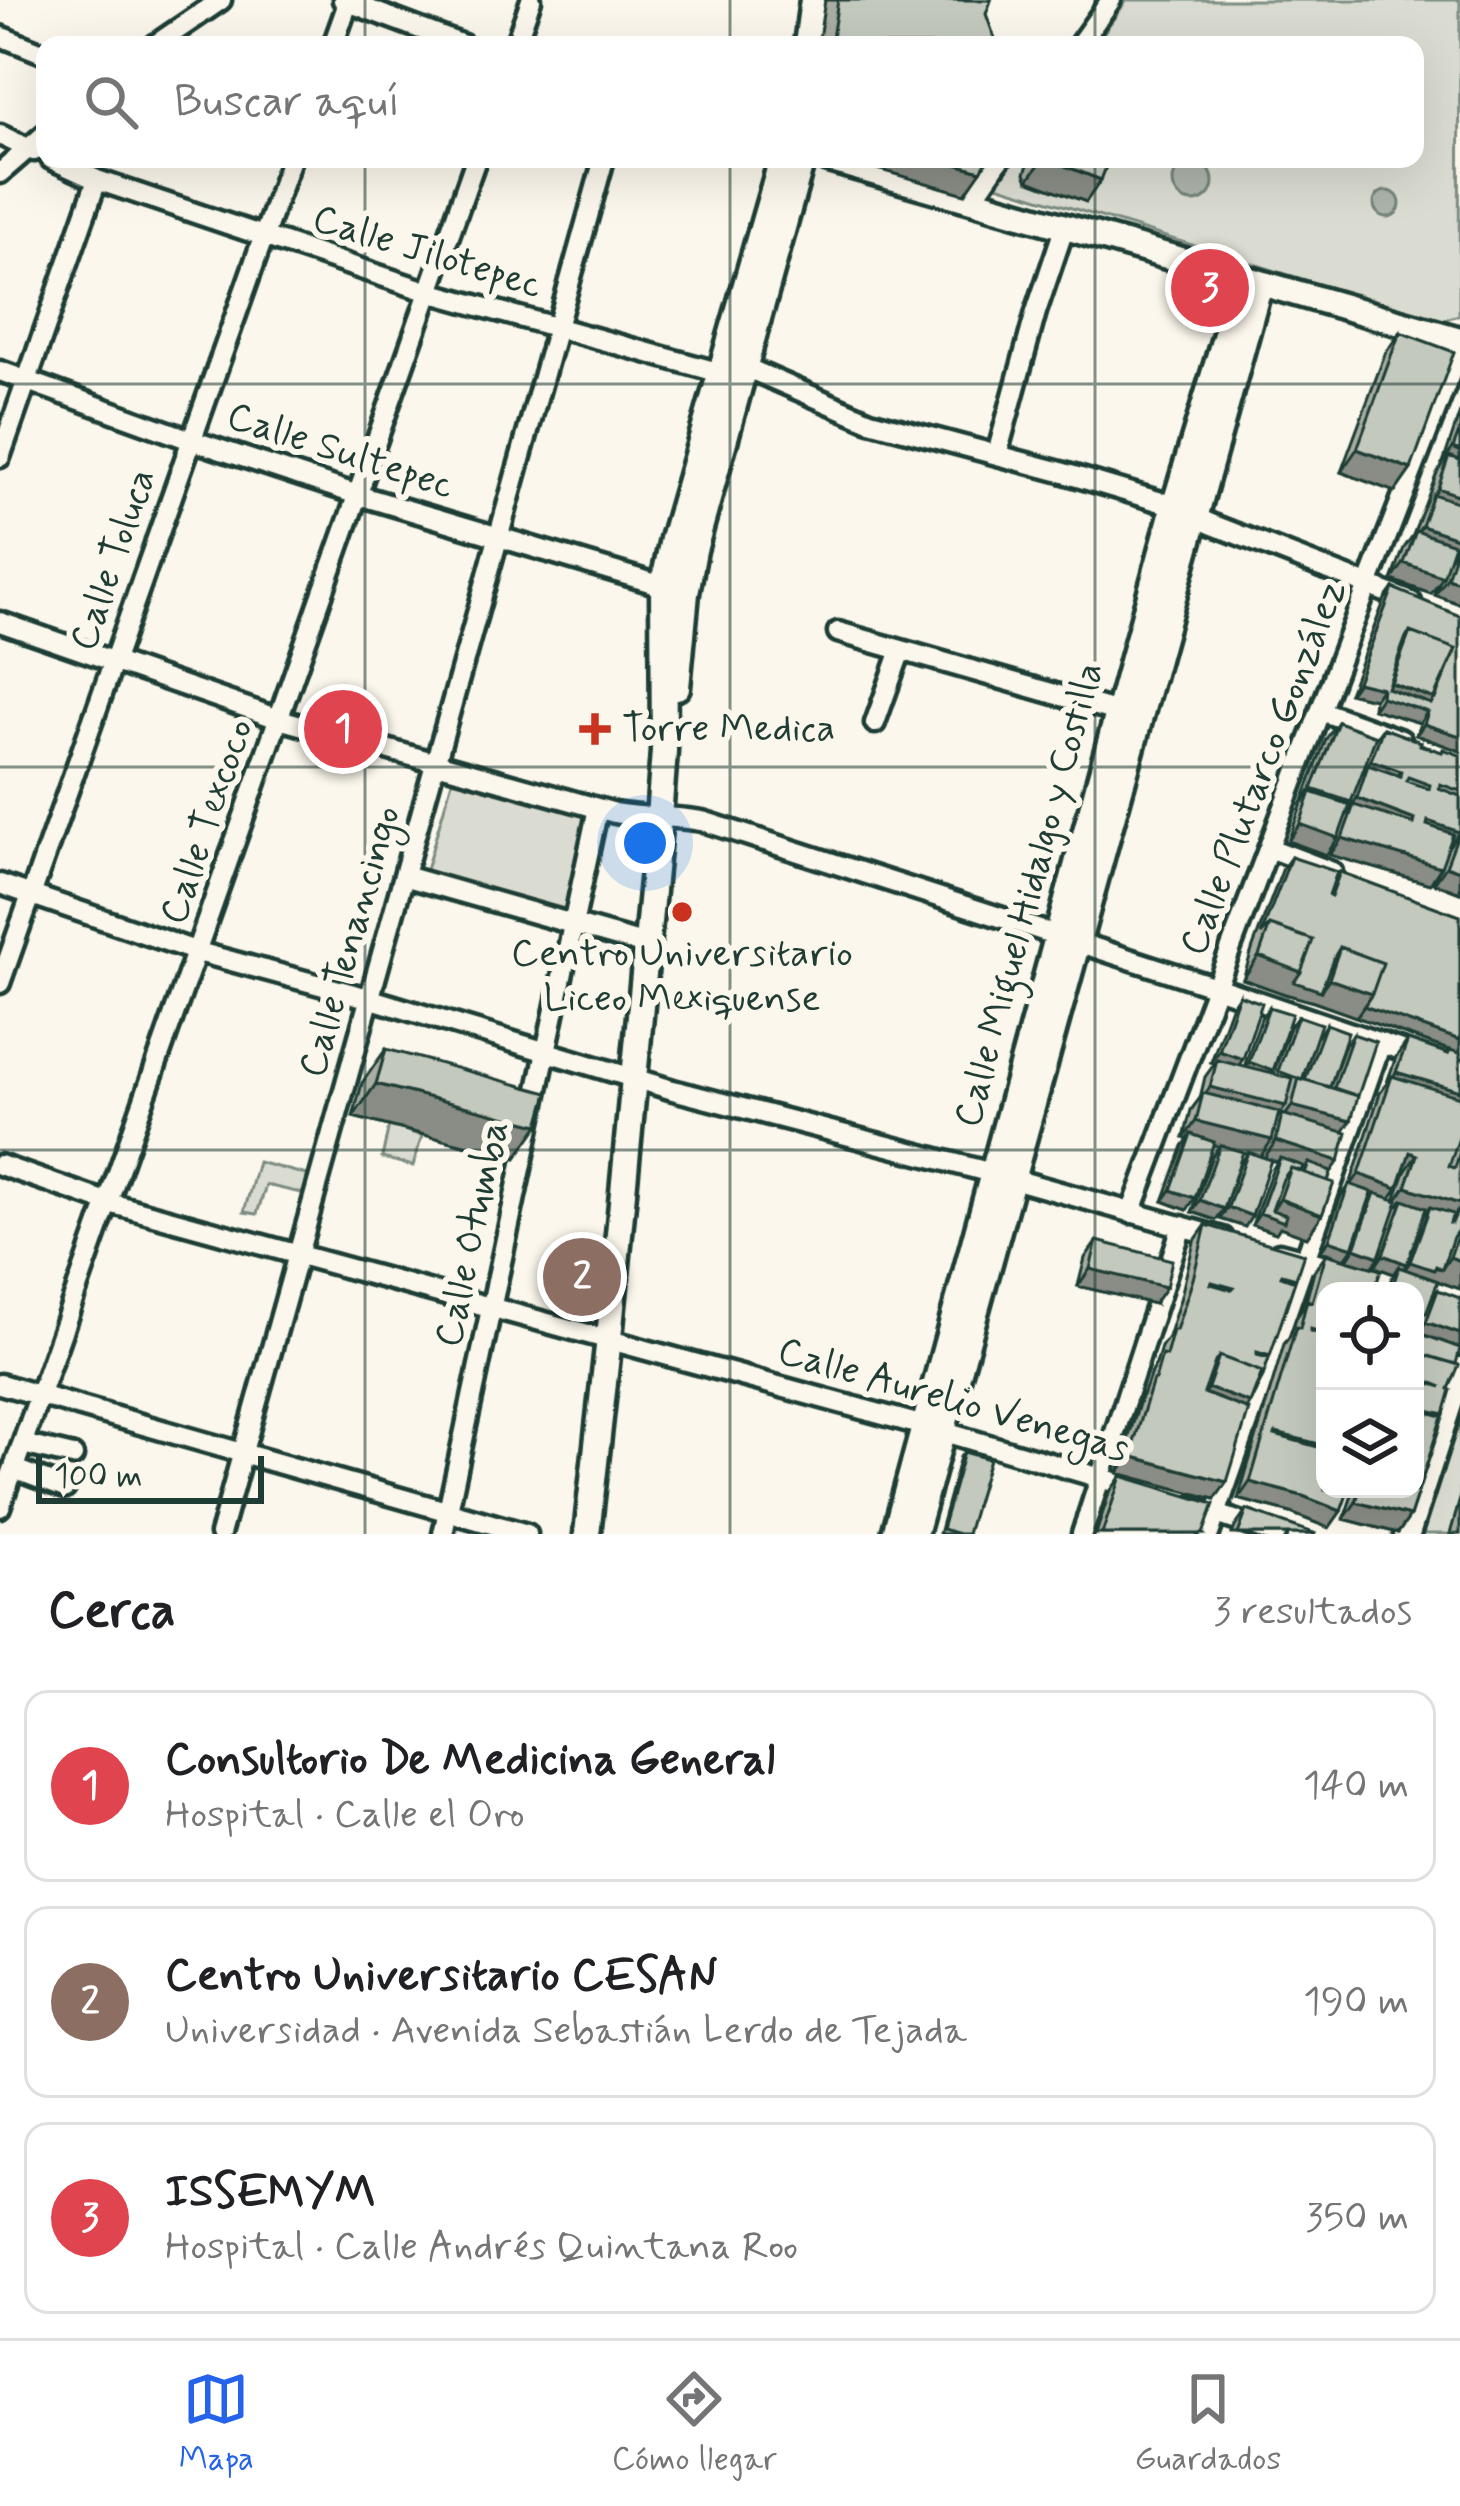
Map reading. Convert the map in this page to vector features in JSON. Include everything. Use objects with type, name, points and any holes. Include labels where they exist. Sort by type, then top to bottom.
[{"type":"main road","points":[[808,36],[813,0]]},
{"type":"main road","points":[[664,752],[691,562],[780,168]]},
{"type":"main road","points":[[587,1534],[659,818],[664,586],[674,539],[799,168]]},
{"type":"main road","points":[[860,168],[1460,344]]},
{"type":"main road","name":"Calle Miguel Hidalgo y Costilla","points":[[896,1534],[933,1428],[1184,512],[1252,281]]},
{"type":"main road","name":"Calle Miguel Hidalgo y Costilla","points":[[1068,939],[1118,712],[1184,512]]},
{"type":"main road","points":[[1407,1534],[1460,1370]]},
{"type":"main road","name":"Calle Miguel Hidalgo y Costilla","points":[[914,1534],[933,1428]]},
{"type":"street","points":[[517,36],[531,0]]},
{"type":"street","points":[[1085,36],[1111,0]]},
{"type":"street","points":[[335,36],[345,1],[440,36]]},
{"type":"street","points":[[166,36],[212,2]]},
{"type":"street","points":[[0,36],[36,50]]},
{"type":"street","name":"Calle Jilotepec","points":[[0,136],[36,153]]},
{"type":"street","points":[[0,173],[36,157]]},
{"type":"street","name":"Calle Jilotepec","points":[[71,168],[429,292],[733,370],[870,421],[1118,488],[1423,607]]},
{"type":"street","name":"Calle Toluca","points":[[0,983],[288,168]]},
{"type":"street","name":"Calle Texcoco","points":[[0,1507],[473,168]]},
{"type":"street","name":"Calle Tenancingo","points":[[220,1534],[601,168]]},
{"type":"street","points":[[972,200],[994,168]]},
{"type":"street","points":[[0,457],[98,180]]},
{"type":"street","points":[[998,454],[1065,226]]},
{"type":"street","name":"Calle Plutarco González","points":[[1131,1213],[1460,344]]},
{"type":"street","name":"Calle Sultepec","points":[[0,371],[191,440],[664,586]]},
{"type":"street","points":[[0,622],[279,719],[628,816],[706,822],[1460,1070]]},
{"type":"street","points":[[838,632],[1118,712]]},
{"type":"street","points":[[875,723],[901,650]]},
{"type":"street","points":[[1321,711],[1420,748]]},
{"type":"street","name":"Calle Otumba","points":[[443,1534],[598,808]]},
{"type":"street","points":[[1269,848],[1354,880]]},
{"type":"street","points":[[404,876],[646,945]]},
{"type":"street","points":[[0,884],[197,952],[712,1101],[1243,1243]]},
{"type":"street","points":[[1209,1534],[1381,1043]]},
{"type":"street","name":"Calle Aurelio Venegas","points":[[0,1165],[106,1202],[933,1428],[1148,1492]]},
{"type":"street","points":[[1082,1534],[1182,1226]]},
{"type":"street","points":[[1263,1249],[1438,1294]]},
{"type":"street","points":[[0,1384],[527,1534]]},
{"type":"street","points":[[23,1444],[73,1456]]},
{"type":"street","points":[[14,1469],[65,1488]]},
{"type":"street","name":"Calle Aurelio Venegas","points":[[1171,1499],[1276,1534]]},
{"type":"shaded area","points":[[1127,0],[1460,0],[1459,315],[1439,321],[997,185],[1009,168],[1424,168],[1424,36],[1101,36]]},
{"type":"shaded area","points":[[1179,168],[1207,168],[1211,175],[1207,196],[1193,202],[1179,196],[1173,182]]},
{"type":"shaded area","points":[[1387,191],[1400,204],[1387,217],[1374,204]]},
{"type":"shaded area","points":[[454,774],[593,811],[572,911],[430,876],[435,873],[426,870]]},
{"type":"shaded area","points":[[389,1125],[422,1136],[413,1166],[382,1158]]},
{"type":"shaded area","points":[[258,1162],[311,1176],[305,1194],[266,1185],[257,1214],[244,1212]]},
{"type":"shaded area","points":[[1460,1417],[1460,1534],[1423,1534]]},
{"type":"building","points":[[838,0],[991,0],[986,14],[994,36],[832,36]]},
{"type":"building","points":[[1071,168],[1106,168],[1101,180]]},
{"type":"building","points":[[1400,332],[1454,352],[1411,469],[1357,449]]},
{"type":"building","points":[[1449,456],[1460,460],[1460,496],[1438,488]]},
{"type":"building","points":[[1433,494],[1460,503],[1460,539],[1422,526]]},
{"type":"building","points":[[1416,531],[1454,544],[1443,577],[1404,563]]},
{"type":"building","points":[[1460,546],[1460,582],[1447,578]]},
{"type":"building","points":[[1393,588],[1460,616],[1460,736],[1424,724],[1428,712],[1381,697],[1382,688],[1357,682]],"holes":[[[1410,632],[1456,649],[1431,704],[1387,688]]]},
{"type":"building","points":[[1410,632],[1456,649],[1435,699],[1391,683]]},
{"type":"building","points":[[1338,722],[1376,736],[1351,802],[1312,789]]},
{"type":"building","points":[[1383,728],[1420,745],[1460,755],[1460,791],[1440,784],[1439,788],[1460,796],[1460,871],[1446,866],[1459,832],[1428,821],[1427,825],[1453,834],[1441,867],[1342,838],[1354,805],[1414,824],[1415,820],[1357,798],[1368,765],[1400,776],[1401,771],[1371,760]],"holes":[[[1408,777],[1430,785],[1429,789],[1406,781]]]},
{"type":"building","points":[[1311,792],[1350,805],[1338,838],[1300,824]]},
{"type":"building","points":[[1291,857],[1337,872],[1331,896],[1340,872],[1460,916],[1460,1040],[1364,1006],[1383,963],[1340,947],[1321,991],[1294,982],[1313,940],[1270,925],[1261,935]]},
{"type":"building","points":[[1270,925],[1313,940],[1301,972],[1259,956]]},
{"type":"building","points":[[1340,947],[1383,963],[1372,994],[1329,979]]},
{"type":"building","points":[[1239,995],[1262,1003],[1243,1059],[1219,1051]]},
{"type":"building","points":[[1269,1007],[1292,1014],[1273,1071],[1249,1062]]},
{"type":"building","points":[[1298,1016],[1321,1024],[1302,1080],[1278,1071]]},
{"type":"building","points":[[1326,1024],[1348,1032],[1330,1087],[1305,1080]]},
{"type":"building","points":[[1353,1034],[1376,1042],[1358,1096],[1334,1088]]},
{"type":"building","points":[[1408,1040],[1448,1054],[1450,1050],[1460,1053],[1460,1091],[1396,1072]]},
{"type":"building","points":[[386,1049],[548,1093],[539,1125],[376,1084]]},
{"type":"building","points":[[1217,1060],[1293,1079],[1286,1106],[1210,1087]]},
{"type":"building","points":[[1392,1076],[1460,1097],[1460,1135],[1449,1166],[1455,1168],[1460,1152],[1460,1204],[1406,1187],[1417,1155],[1410,1152],[1398,1188],[1359,1174]]},
{"type":"building","points":[[1299,1078],[1358,1096],[1351,1121],[1292,1106]]},
{"type":"building","points":[[1203,1093],[1279,1112],[1272,1140],[1196,1121]]},
{"type":"building","points":[[1282,1114],[1347,1133],[1339,1161],[1276,1141]]},
{"type":"building","points":[[1191,1134],[1214,1142],[1195,1198],[1171,1190]]},
{"type":"building","points":[[1220,1145],[1243,1152],[1224,1209],[1200,1200]]},
{"type":"building","points":[[1248,1152],[1271,1160],[1252,1216],[1228,1207]]},
{"type":"building","points":[[1280,1158],[1303,1166],[1301,1171],[1291,1168],[1283,1179],[1272,1210],[1286,1215],[1284,1222],[1260,1213]]},
{"type":"building","points":[[1309,1163],[1331,1171],[1328,1181],[1305,1173]]},
{"type":"building","points":[[1291,1168],[1334,1183],[1322,1215],[1280,1199]]},
{"type":"building","points":[[1349,1184],[1372,1192],[1353,1248],[1329,1240]]},
{"type":"building","points":[[1375,1193],[1398,1201],[1379,1257],[1355,1248]]},
{"type":"building","points":[[1403,1200],[1426,1208],[1407,1264],[1383,1255]]},
{"type":"building","points":[[1430,1207],[1453,1214],[1450,1223],[1460,1213],[1460,1227],[1442,1269],[1410,1262]]},
{"type":"building","points":[[1206,1225],[1304,1254],[1296,1278],[1281,1276],[1295,1281],[1270,1356],[1257,1352],[1269,1358],[1262,1379],[1262,1372],[1219,1356],[1204,1393],[1249,1410],[1227,1482],[1130,1456],[1153,1380],[1193,1279]]},
{"type":"building","points":[[1460,1228],[1460,1261],[1450,1257]]},
{"type":"building","points":[[1097,1241],[1172,1260],[1166,1287],[1090,1269]]},
{"type":"building","points":[[1326,1254],[1381,1270],[1377,1282],[1318,1282]]},
{"type":"building","points":[[1399,1267],[1438,1281],[1426,1313],[1424,1282],[1394,1282]]},
{"type":"building","points":[[1316,1288],[1316,1331],[1310,1331],[1316,1333],[1316,1443],[1275,1435],[1316,1447],[1316,1498],[1346,1498],[1341,1511],[1250,1482],[1296,1327],[1300,1328],[1307,1300],[1312,1302]]},
{"type":"building","points":[[1438,1290],[1460,1298],[1460,1334],[1426,1322]]},
{"type":"building","points":[[1424,1335],[1460,1348],[1456,1364],[1424,1355]]},
{"type":"building","points":[[1424,1355],[1459,1365],[1444,1414],[1431,1411],[1442,1416],[1424,1473],[1424,1382],[1442,1387],[1424,1380]]},
{"type":"building","points":[[1219,1356],[1262,1372],[1250,1403],[1208,1388]]},
{"type":"building","points":[[964,1452],[989,1459],[967,1534],[959,1534],[942,1529]]},
{"type":"building","points":[[1121,1476],[1214,1504],[1203,1534],[1102,1534]]},
{"type":"building","points":[[1357,1498],[1416,1498],[1410,1516],[1356,1502]]},
{"type":"building","points":[[1247,1510],[1316,1534],[1238,1534]]},
{"type":"place","name":"ISSEMYM","points":[[1210,288]]},
{"type":"place","name":"Consultorio De Medicina General","points":[[343,729]]},
{"type":"place","name":"Torre Medica","points":[[595,729]]},
{"type":"place","name":"Centro Universitario Liceo Mexiquense","points":[[682,912]]},
{"type":"place","name":"Centro Universitario CESAN","points":[[582,1277]]}]
